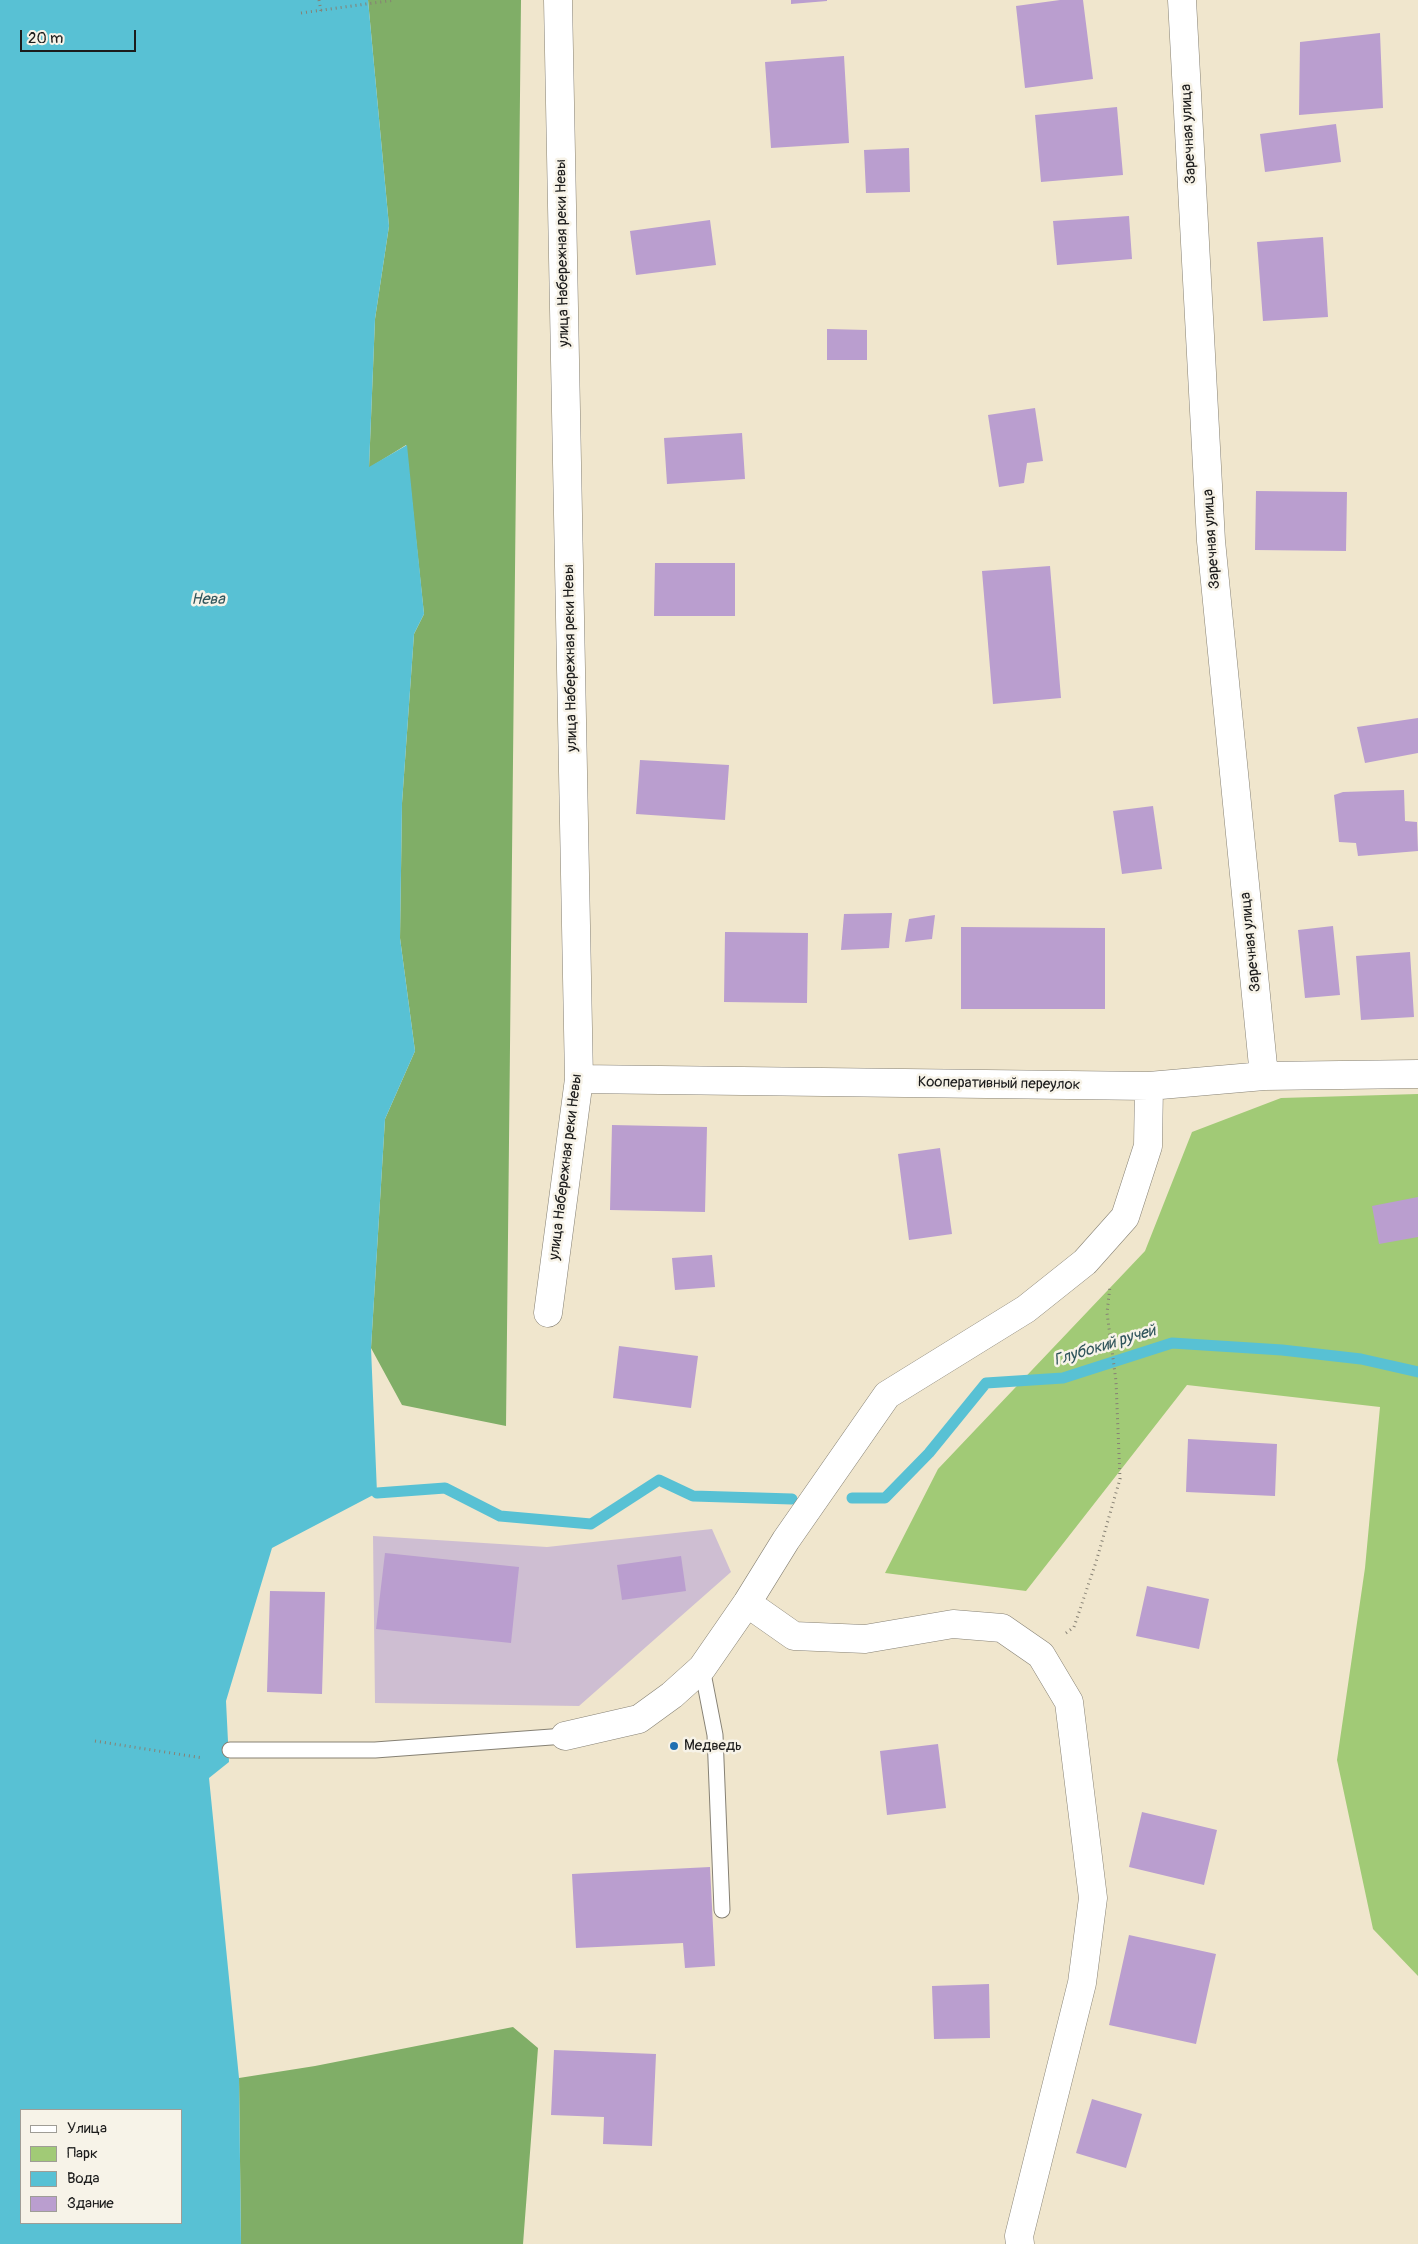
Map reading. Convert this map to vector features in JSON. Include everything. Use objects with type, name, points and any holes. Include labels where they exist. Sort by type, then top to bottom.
[{"type":"street","name":"улица Набережная реки Невы","points":[[548,1313],[579,1079],[558,0]]},
{"type":"street","name":"Заречная улица","points":[[1182,0],[1211,541],[1264,1076]]},
{"type":"street","name":"Кооперативный переулок","points":[[579,1079],[1149,1086],[1264,1076],[1418,1074]]},
{"type":"street","points":[[565,1736],[639,1719],[672,1695],[702,1668],[747,1603],[786,1540],[887,1395],[1026,1309],[1085,1262],[1125,1217],[1148,1146],[1149,1086]]},
{"type":"street","points":[[747,1603],[794,1636],[865,1639],[953,1624],[1002,1628],[1041,1655],[1069,1702],[1093,1898],[1082,1982],[1019,2236],[1020,2244]]},
{"type":"lane","points":[[702,1668],[715,1735],[722,1910]]},
{"type":"lane","points":[[230,1750],[375,1750],[565,1736]]},
{"type":"path","points":[[320,0],[321,11]]},
{"type":"path","points":[[300,13],[394,0]]},
{"type":"path","points":[[1041,1655],[1074,1626],[1096,1562],[1120,1479],[1116,1381],[1110,1351]]},
{"type":"path","points":[[95,1740],[210,1759]]},
{"type":"shaded area","points":[[712,1529],[731,1572],[579,1706],[375,1703],[373,1536],[547,1547]]},
{"type":"green space","points":[[368,0],[521,0],[506,1426],[402,1405],[371,1348],[385,1119],[415,1051],[400,938],[402,803],[414,634],[424,614],[406,445],[369,468],[375,319],[389,226]]},
{"type":"green space","points":[[1418,1094],[1418,1976],[1373,1929],[1337,1760],[1365,1568],[1380,1407],[1187,1385],[1026,1591],[885,1573],[938,1469],[1145,1251],[1192,1132],[1281,1098]]},
{"type":"green space","points":[[513,2027],[538,2048],[523,2244],[241,2244],[239,2078],[315,2066]]},
{"type":"water","name":"Нева","points":[[0,0],[368,0],[389,226],[375,319],[369,467],[407,445],[424,614],[414,634],[402,803],[400,938],[415,1051],[385,1119],[371,1348],[377,1493],[272,1548],[226,1701],[229,1762],[209,1778],[239,2078],[241,2244],[0,2244]]},
{"type":"building","points":[[791,0],[827,0],[827,1],[791,4]]},
{"type":"building","points":[[1060,0],[1083,0],[1093,79],[1025,88],[1016,6]]},
{"type":"building","points":[[1380,33],[1383,108],[1299,115],[1300,42]]},
{"type":"building","points":[[844,56],[849,143],[771,148],[765,62]]},
{"type":"building","points":[[1117,107],[1123,175],[1041,182],[1035,115]]},
{"type":"building","points":[[1336,124],[1341,162],[1265,172],[1260,134]]},
{"type":"building","points":[[909,148],[910,192],[866,193],[864,150]]},
{"type":"building","points":[[1129,216],[1132,259],[1057,265],[1053,221]]},
{"type":"building","points":[[710,220],[716,265],[636,275],[630,231]]},
{"type":"building","points":[[1323,237],[1328,317],[1263,321],[1257,242]]},
{"type":"building","points":[[827,329],[867,330],[867,360],[827,360]]},
{"type":"building","points":[[1035,408],[1043,461],[1027,463],[1024,483],[999,487],[988,415]]},
{"type":"building","points":[[742,433],[745,479],[667,484],[664,438]]},
{"type":"building","points":[[1256,491],[1347,492],[1346,551],[1255,550]]},
{"type":"building","points":[[655,563],[735,563],[735,616],[654,616]]},
{"type":"building","points":[[1050,566],[1061,698],[993,704],[982,571]]},
{"type":"building","points":[[1418,718],[1418,753],[1365,763],[1357,727]]},
{"type":"building","points":[[640,760],[729,765],[725,820],[636,814]]},
{"type":"building","points":[[1404,790],[1405,821],[1417,822],[1418,851],[1358,856],[1356,843],[1339,842],[1334,795],[1343,792]]},
{"type":"building","points":[[1153,806],[1162,869],[1122,874],[1113,811]]},
{"type":"building","points":[[892,913],[889,948],[841,950],[844,914]]},
{"type":"building","points":[[935,915],[932,939],[905,942],[909,919]]},
{"type":"building","points":[[1333,926],[1340,995],[1305,998],[1298,930]]},
{"type":"building","points":[[961,927],[1105,928],[1105,1009],[961,1009]]},
{"type":"building","points":[[725,932],[808,933],[807,1003],[724,1002]]},
{"type":"building","points":[[1410,952],[1414,1017],[1361,1020],[1356,956]]},
{"type":"building","points":[[612,1125],[707,1127],[705,1212],[610,1210]]},
{"type":"building","points":[[940,1148],[952,1234],[909,1240],[898,1154]]},
{"type":"building","points":[[1418,1197],[1418,1237],[1379,1244],[1372,1206]]},
{"type":"building","points":[[712,1255],[715,1287],[675,1290],[672,1258]]},
{"type":"building","points":[[619,1346],[698,1356],[691,1408],[613,1398]]},
{"type":"building","points":[[1188,1439],[1277,1444],[1275,1496],[1186,1492]]},
{"type":"building","points":[[385,1553],[519,1567],[511,1643],[376,1629]]},
{"type":"building","points":[[681,1556],[686,1591],[622,1600],[617,1565]]},
{"type":"building","points":[[1147,1586],[1209,1599],[1199,1649],[1136,1636]]},
{"type":"building","points":[[270,1591],[325,1592],[322,1694],[267,1692]]},
{"type":"building","points":[[938,1744],[946,1808],[887,1815],[880,1751]]},
{"type":"building","points":[[1142,1812],[1217,1830],[1204,1885],[1129,1867]]},
{"type":"building","points":[[710,1867],[715,1966],[685,1968],[683,1943],[576,1948],[572,1874]]},
{"type":"building","points":[[1129,1935],[1216,1954],[1196,2044],[1109,2025]]},
{"type":"building","points":[[989,1984],[990,2038],[934,2039],[932,1986]]},
{"type":"building","points":[[554,2050],[656,2054],[652,2146],[603,2144],[604,2117],[551,2115]]},
{"type":"building","points":[[1092,2099],[1142,2114],[1126,2168],[1076,2153]]},
{"type":"waterway","name":"Глубокий ручей","points":[[852,1498],[885,1498],[929,1453],[986,1383],[1063,1378],[1172,1343],[1282,1350],[1361,1359],[1418,1372]]},
{"type":"waterway","name":"Глубокий ручей","points":[[377,1493],[445,1488],[500,1516],[591,1524],[659,1480],[693,1496],[792,1499]]},
{"type":"place","name":"Медведь","points":[[674,1746]]}]
